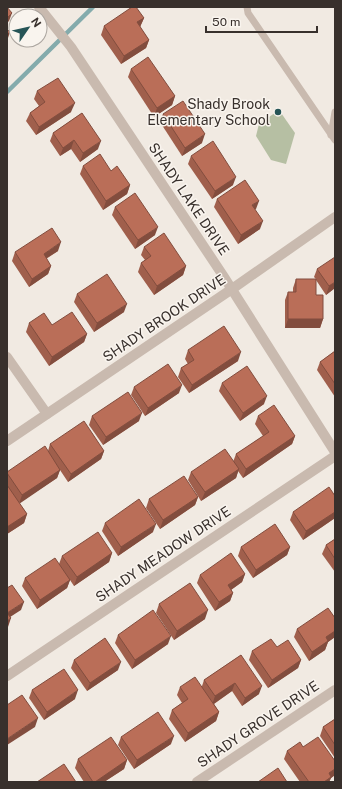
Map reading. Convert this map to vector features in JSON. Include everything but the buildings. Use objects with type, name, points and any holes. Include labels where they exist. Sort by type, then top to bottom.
[{"type":"street","name":"SHADY LAKE DRIVE","points":[[48,18],[71,47],[232,289],[335,452]]},
{"type":"street","name":"SHADY BROOK DRIVE","points":[[7,441],[232,289],[335,217]]},
{"type":"street","points":[[7,356],[47,414]]},
{"type":"street","name":"SHADY MEADOW DRIVE","points":[[7,676],[335,456]]},
{"type":"street","name":"SHADY GROVE DRIVE","points":[[197,782],[335,690]]},
{"type":"lane","points":[[247,7],[248,13],[333,137]]},
{"type":"lane","points":[[333,137],[335,112]]},
{"type":"green space","points":[[279,110],[295,133],[286,164],[271,160],[256,136],[259,124]]},
{"type":"waterway","points":[[7,92],[93,7]]},
{"type":"place","name":"Shady Brook Elementary School","points":[[278,112]]}]
